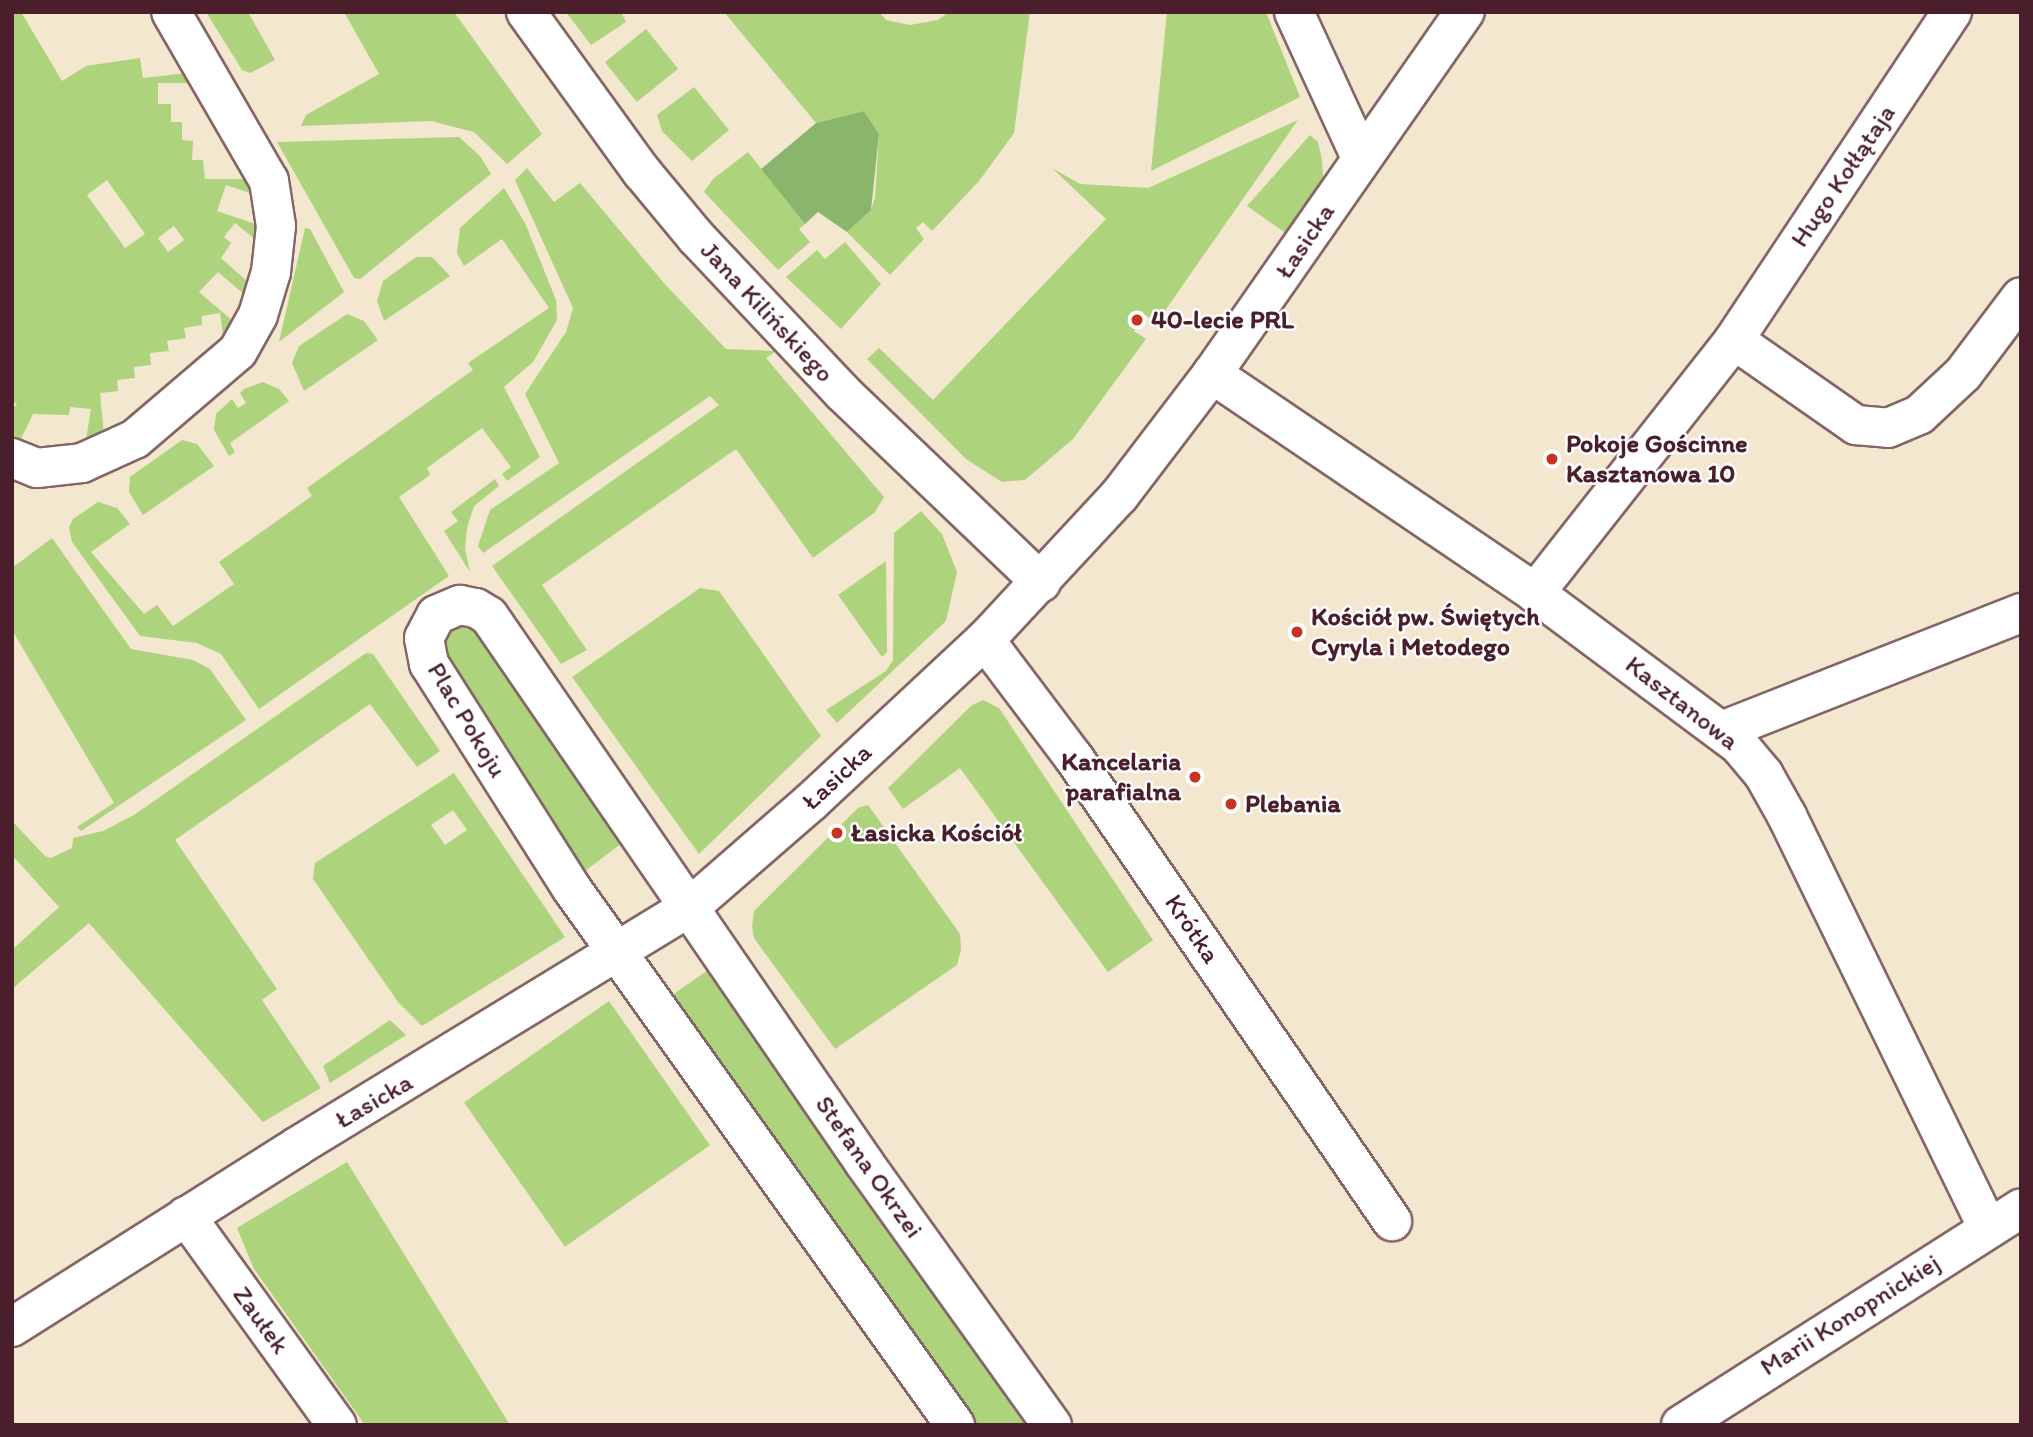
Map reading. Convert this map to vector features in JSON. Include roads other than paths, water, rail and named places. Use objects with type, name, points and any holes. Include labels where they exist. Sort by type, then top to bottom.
[{"type":"street","points":[[12,458],[37,468],[82,463],[135,439],[238,351],[258,315],[271,272],[276,226],[269,181],[171,12]]},
{"type":"street","name":"Jana Kilińskiego","points":[[526,12],[642,172],[696,237],[843,393],[1041,582]]},
{"type":"street","points":[[1294,12],[1360,158]]},
{"type":"street","name":"Łasicka","points":[[12,1327],[186,1216],[616,955],[690,907],[985,640],[1119,496],[1212,374],[1360,158],[1465,12]]},
{"type":"street","name":"Hugo Kołłątaja","points":[[1535,593],[1734,340],[1952,12]]},
{"type":"street","points":[[1734,340],[1856,425],[1888,428],[1919,415],[1963,374],[2021,297]]},
{"type":"street","name":"Kasztanowa","points":[[1212,374],[1535,593],[1724,730],[1764,775],[1787,816],[1988,1229]]},
{"type":"street","name":"Plac Pokoju","points":[[616,955],[429,664],[424,638],[436,615],[460,605],[476,607],[489,616],[690,907]]},
{"type":"street","points":[[1724,730],[2021,613]]},
{"type":"street","name":"Krótka","points":[[985,640],[1074,758],[1392,1221]]},
{"type":"street","name":"Stefana Okrzei","points":[[690,907],[865,1164],[1052,1425]]},
{"type":"street","points":[[616,955],[955,1425]]},
{"type":"street","name":"Marii Konopnickiej","points":[[1681,1425],[2021,1208]]},
{"type":"street","name":"Zaułek","points":[[186,1216],[337,1425]]},
{"type":"place","name":"40-lecie PRL","points":[[1137,320]]},
{"type":"place","name":"Pokoje Gościnne Kasztanowa 10","points":[[1552,459]]},
{"type":"place","name":"Kościół pw. Świętych Cyryla i Metodego","points":[[1297,632]]},
{"type":"place","name":"Kancelaria parafialna","points":[[1195,777]]},
{"type":"place","name":"Plebania","points":[[1231,804]]},
{"type":"place","name":"Łasicka Kościół","points":[[837,833]]}]
